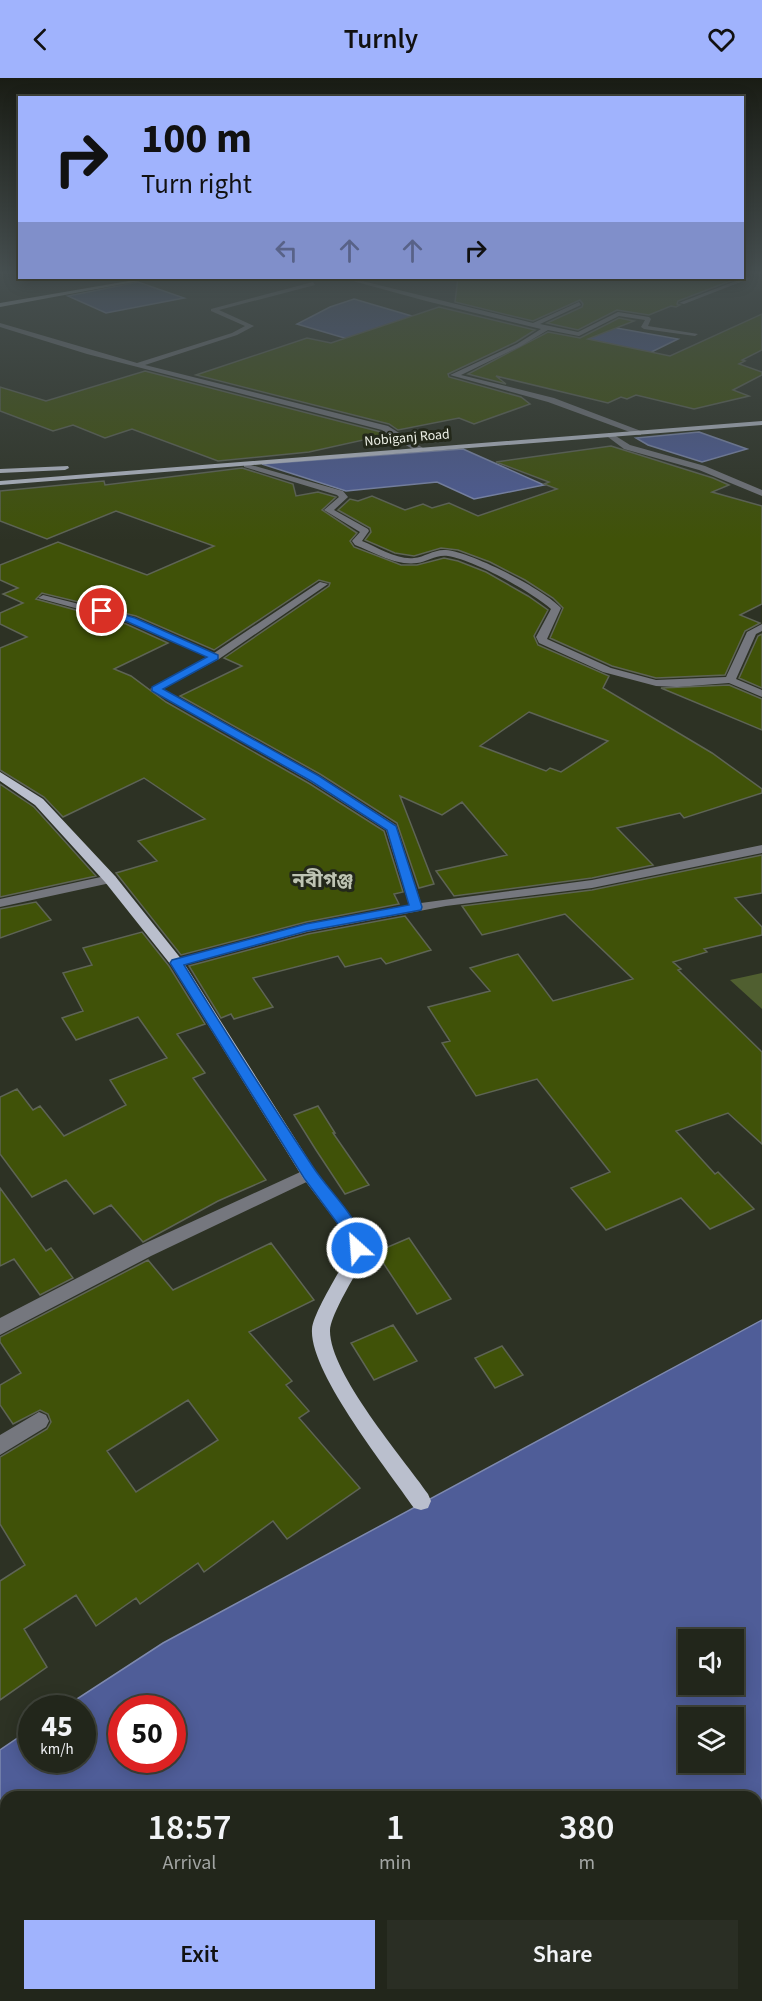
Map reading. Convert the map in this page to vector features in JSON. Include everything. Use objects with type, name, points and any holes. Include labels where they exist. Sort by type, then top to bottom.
[{"type":"main road","name":"Nobiganj Road","points":[[639,433],[641,428],[657,423],[762,415]]},
{"type":"main road","name":"Nobiganj Road","points":[[0,483],[762,423]]},
{"type":"main road","name":"Nobiganj Road","points":[[0,471],[121,466],[157,466],[178,470]]},
{"type":"main road","points":[[0,776],[39,802],[110,879],[177,963],[309,1174],[354,1234],[357,1248],[354,1259],[321,1327],[323,1350],[344,1391],[421,1501]]},
{"type":"street","points":[[125,362],[299,408],[385,428],[420,450]]},
{"type":"street","points":[[139,365],[149,362]]},
{"type":"street","points":[[483,362],[454,375],[551,400],[639,433]]},
{"type":"street","points":[[611,435],[627,447],[702,468],[762,493]]},
{"type":"street","points":[[247,465],[340,493],[344,496],[328,510],[365,531],[357,540],[358,543],[414,562],[440,553],[452,554],[500,575],[544,599],[556,608],[541,637],[543,640],[607,670],[667,684],[730,680],[762,694]]},
{"type":"street","points":[[323,584],[215,657],[156,689],[315,779],[392,828],[416,907]]},
{"type":"street","points":[[43,598],[131,620],[215,657]]},
{"type":"street","points":[[730,680],[752,632],[762,627]]},
{"type":"street","points":[[177,963],[306,928],[416,907],[592,884],[762,849]]},
{"type":"street","points":[[0,903],[110,879]]},
{"type":"street","points":[[0,1327],[135,1256],[309,1174]]},
{"type":"street","points":[[0,1446],[39,1421]]},
{"type":"green space","points":[[762,973],[762,1009],[730,980]]},
{"type":"water","points":[[699,432],[747,449],[702,462],[648,445],[636,438]]},
{"type":"water","points":[[463,449],[544,485],[474,499],[437,482],[346,491],[262,464]]},
{"type":"water","points":[[762,1320],[762,1791],[0,1791],[0,1750],[18,1738],[18,1773],[96,1773],[96,1695],[83,1695],[163,1643]]},
{"type":"building","points":[[236,362],[474,362],[448,374],[449,377],[521,397],[530,404],[474,424],[459,418],[398,430],[389,424],[196,375]]},
{"type":"building","points":[[491,362],[744,362],[739,364],[762,372],[762,375],[733,390],[749,396],[694,409],[636,395],[627,399],[621,397],[608,403],[496,376],[506,384],[468,374]]},
{"type":"building","points":[[145,371],[386,435],[309,452],[218,461],[132,429],[105,438],[73,425],[53,431],[0,411],[0,387],[46,401]]},
{"type":"building","points":[[611,446],[713,478],[729,485],[712,492],[762,506],[762,604],[740,615],[760,623],[745,631],[725,675],[656,678],[612,666],[550,638],[563,608],[553,598],[525,580],[490,562],[458,550],[441,548],[414,556],[395,553],[365,540],[371,532],[370,528],[338,510],[350,499],[358,501],[372,496],[405,510],[423,504],[432,508],[449,503],[478,516],[557,489],[544,484],[549,482],[496,462]]},
{"type":"building","points":[[242,468],[293,484],[296,496],[318,492],[336,497],[322,510],[357,533],[350,541],[354,547],[401,565],[417,565],[444,558],[458,561],[486,572],[528,596],[548,610],[534,636],[538,645],[609,676],[603,688],[712,753],[762,789],[762,793],[684,818],[680,813],[617,828],[653,865],[592,878],[454,896],[436,871],[507,855],[462,802],[442,815],[400,796],[434,884],[419,888],[397,823],[320,774],[180,696],[242,666],[224,658],[329,586],[330,583],[319,580],[214,650],[136,616],[42,593],[36,599],[126,624],[168,643],[114,669],[131,676],[166,702],[310,784],[384,831],[403,892],[394,894],[399,904],[306,922],[181,955],[116,873],[157,861],[138,841],[205,819],[144,778],[63,817],[44,797],[0,770],[0,648],[27,637],[0,624],[0,613],[23,603],[3,594],[18,588],[0,580],[0,565],[58,542],[147,575],[214,546],[116,511],[47,539],[0,521],[0,491],[104,481],[105,485]],"holes":[[[529,712],[608,741],[561,772],[550,768],[546,771],[480,746]]]},
{"type":"building","points":[[762,634],[762,688],[739,678],[758,636]]},
{"type":"building","points":[[729,685],[762,699],[762,730],[661,688]]},
{"type":"building","points":[[0,784],[34,807],[96,876],[0,897]]},
{"type":"building","points":[[762,855],[762,893],[735,898],[762,927],[762,935],[704,949],[707,952],[673,962],[681,969],[678,970],[762,1052],[762,1144],[728,1113],[676,1131],[715,1174],[718,1172],[754,1209],[710,1229],[681,1198],[606,1230],[571,1188],[610,1172],[537,1079],[476,1096],[442,1043],[450,1041],[428,1007],[490,991],[470,968],[518,954],[553,1001],[633,979],[565,914],[482,935],[462,906],[592,890]]},
{"type":"building","points":[[36,902],[51,920],[0,938],[0,909]]},
{"type":"building","points":[[405,916],[431,950],[386,964],[381,958],[345,967],[338,956],[253,978],[273,1007],[234,1019],[231,1014],[221,1018],[189,966],[308,934]]},
{"type":"building","points":[[142,932],[169,966],[205,1024],[177,1034],[205,1073],[193,1078],[266,1180],[218,1201],[143,1242],[111,1205],[94,1214],[66,1180],[32,1197],[0,1154],[0,1097],[17,1089],[33,1110],[40,1106],[64,1136],[126,1105],[110,1080],[167,1058],[138,1017],[76,1040],[62,1018],[83,1011],[63,973],[92,965],[83,948]]},
{"type":"building","points":[[318,1106],[335,1133],[333,1133],[369,1185],[345,1194],[294,1115]]},
{"type":"building","points":[[0,1188],[46,1251],[51,1248],[73,1278],[40,1295],[14,1259],[0,1266]]},
{"type":"building","points":[[409,1238],[451,1299],[417,1314],[376,1252]]},
{"type":"building","points":[[271,1243],[314,1300],[249,1332],[292,1381],[286,1385],[309,1411],[299,1418],[360,1488],[287,1539],[273,1521],[204,1572],[198,1563],[140,1604],[136,1598],[96,1626],[76,1595],[24,1629],[47,1667],[0,1700],[0,1581],[25,1565],[0,1524],[0,1457],[47,1429],[51,1422],[48,1414],[40,1410],[13,1424],[0,1405],[0,1385],[21,1373],[0,1342],[0,1337],[148,1260],[173,1290]],"holes":[[[188,1400],[218,1440],[136,1492],[107,1451]]]},
{"type":"building","points":[[393,1325],[417,1361],[374,1380],[351,1343]]},
{"type":"building","points":[[502,1346],[523,1375],[495,1388],[475,1358]]},
{"type":"district","name":"নবীগঞ্জ","points":[[323,880]]},
{"type":"route","points":[[102,611],[131,620],[215,657],[156,689],[315,779],[392,828],[416,907],[306,928],[177,963],[309,1174],[354,1234],[357,1248]]}]
